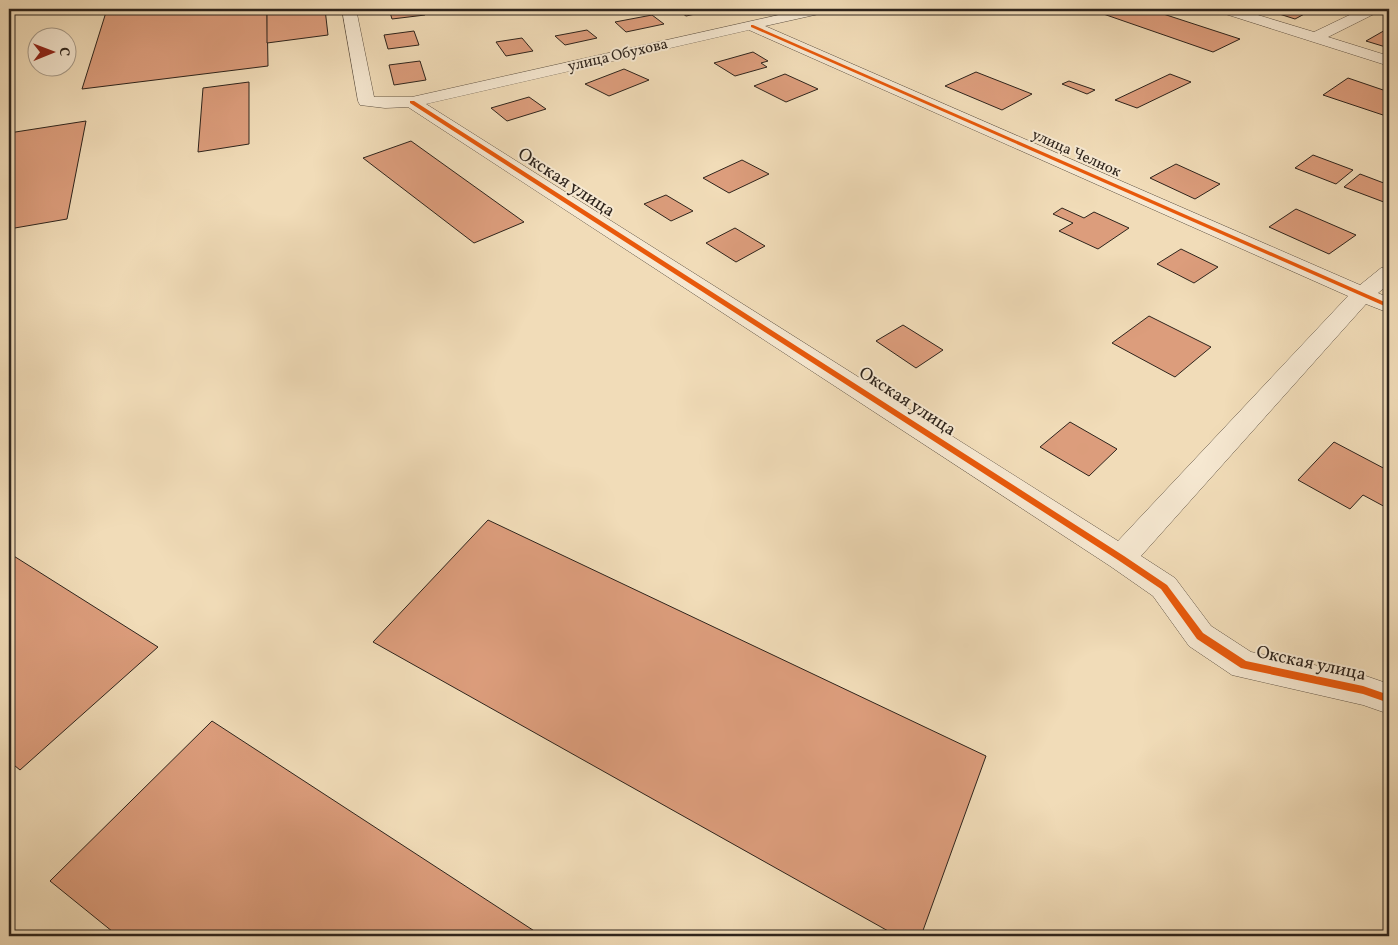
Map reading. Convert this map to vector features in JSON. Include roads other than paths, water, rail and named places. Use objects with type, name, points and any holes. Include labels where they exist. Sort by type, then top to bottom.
[{"type":"street","name":"улица Обухова","points":[[349,9],[366,101],[385,103],[412,102],[824,9]]},
{"type":"street","points":[[1224,9],[1389,61]]},
{"type":"street","points":[[1314,38],[1373,9]]},
{"type":"street","name":"улица Челнок","points":[[752,26],[1389,306]]},
{"type":"street","name":"Окская улица","points":[[412,102],[1164,587],[1200,636],[1244,665],[1363,690],[1389,699]]},
{"type":"street","points":[[1120,558],[1362,295],[1389,273]]}]
